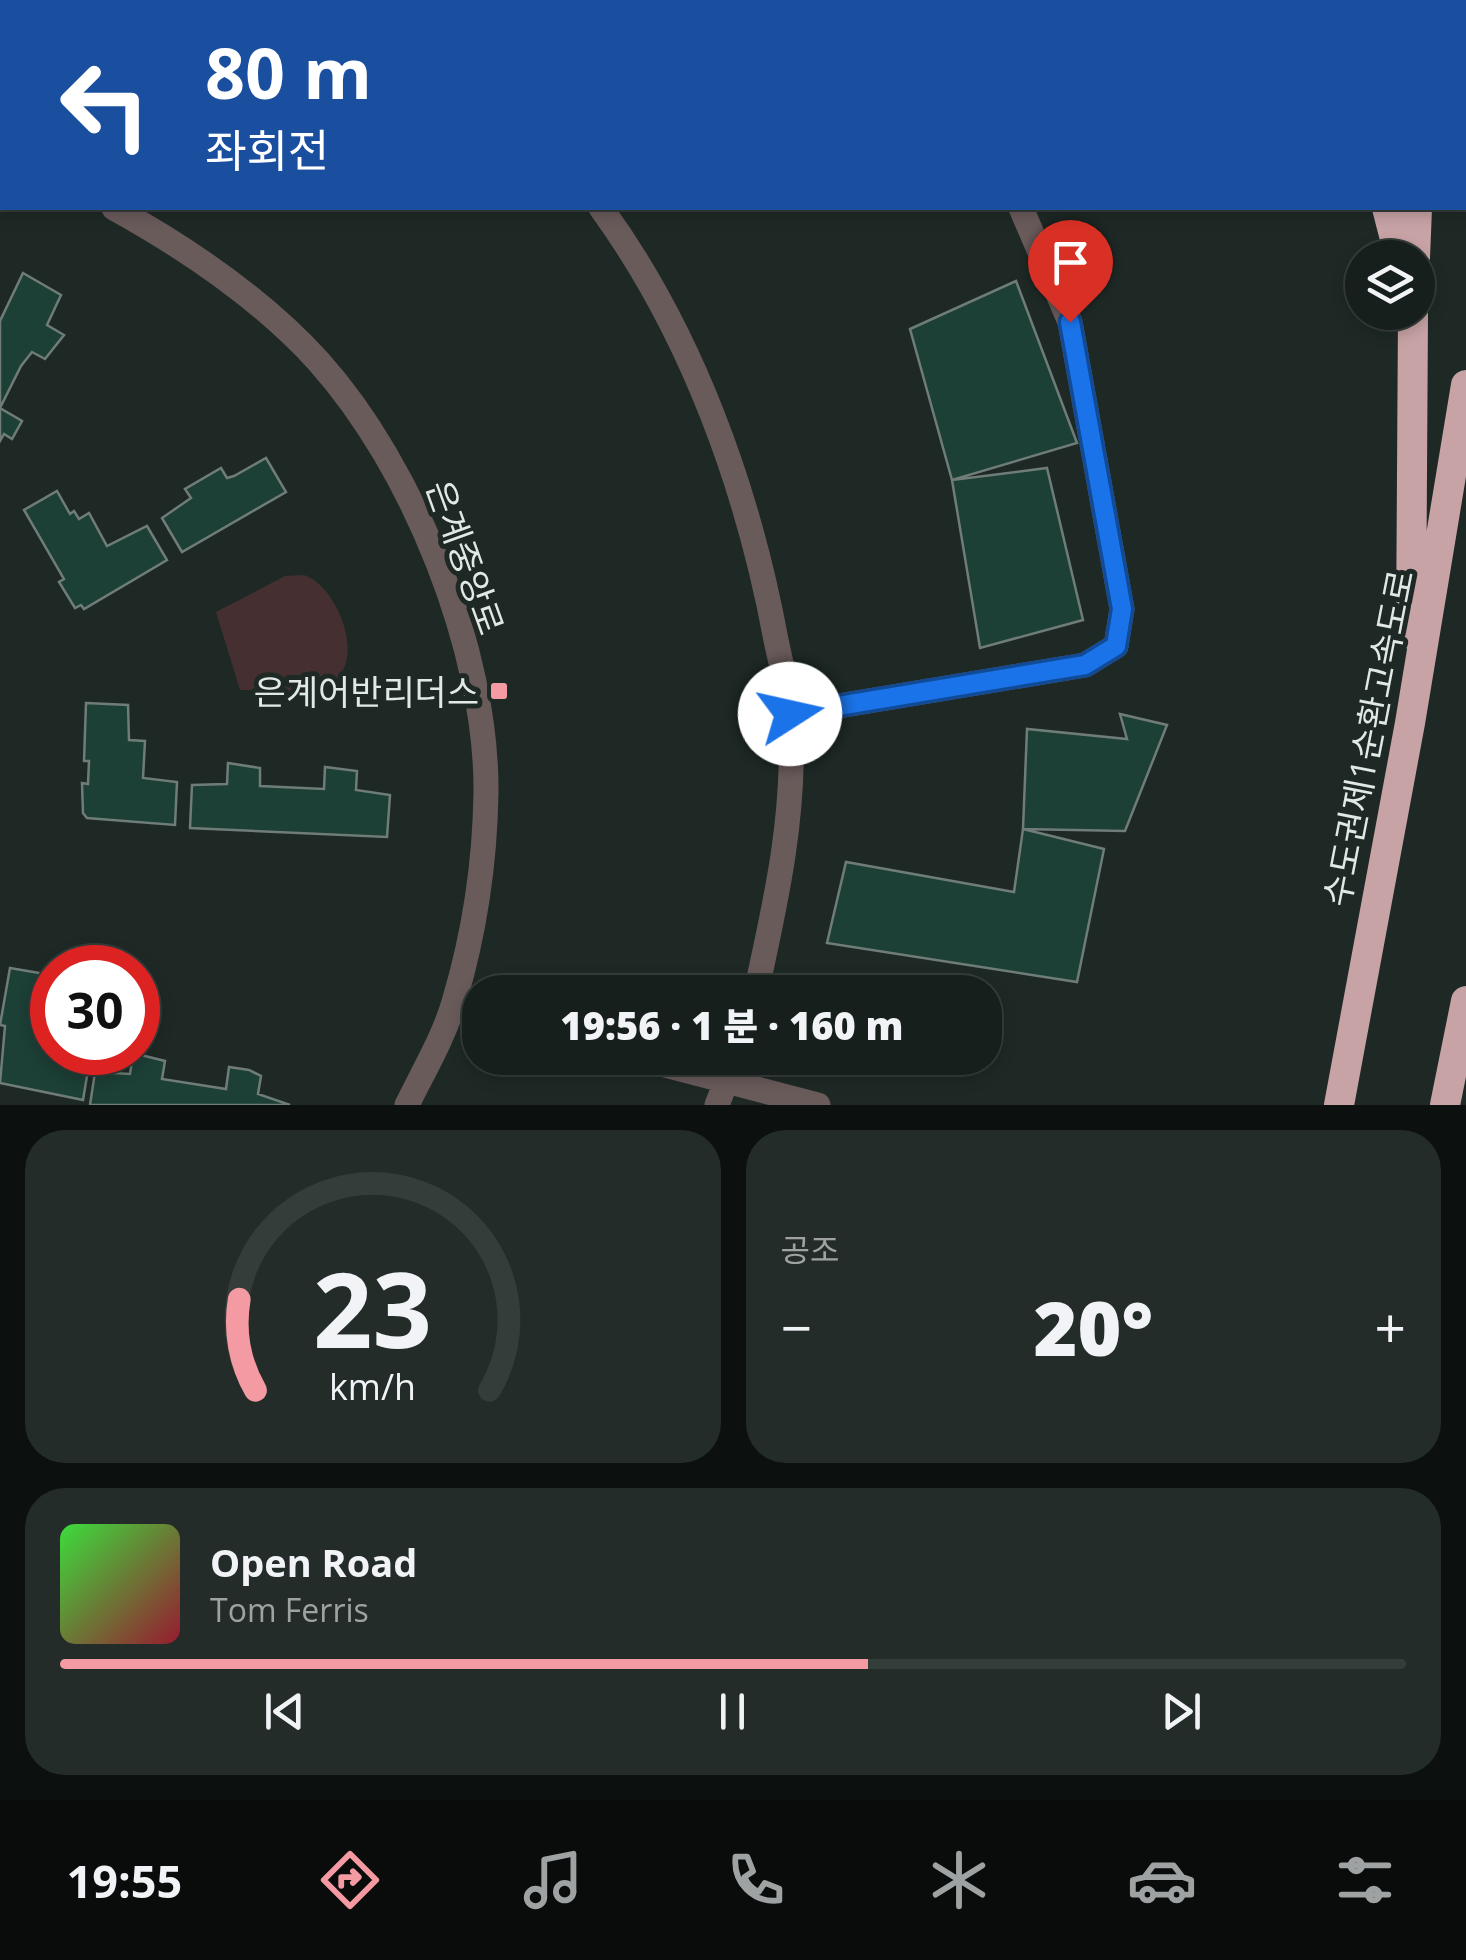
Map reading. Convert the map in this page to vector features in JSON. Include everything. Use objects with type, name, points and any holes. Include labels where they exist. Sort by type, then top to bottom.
[{"type":"highway","points":[[1388,210],[1395,240]]},
{"type":"highway","points":[[1415,240],[1416,210]]},
{"type":"highway","points":[[1410,723],[1413,330]]},
{"type":"highway","name":"수도권제1순환고속도로","points":[[1339,1105],[1410,723],[1466,385]]},
{"type":"highway","points":[[1445,1105],[1466,1001]]},
{"type":"street","name":"은계중앙로","points":[[118,210],[167,237],[247,295],[318,360],[371,427],[410,498],[442,574],[464,646],[486,788],[483,854],[454,1004],[407,1105]]},
{"type":"street","points":[[602,210],[633,251],[714,424],[761,572],[790,714],[780,884],[760,975]]},
{"type":"street","points":[[790,714],[1085,665],[1116,646],[1122,609],[1070,322],[1022,210]]},
{"type":"street","points":[[454,1004],[462,1006]]},
{"type":"street","points":[[677,1075],[721,1094],[818,1105]]},
{"type":"shaded area","points":[[304,575],[327,592],[343,623],[347,656],[343,670],[334,681],[313,690],[240,690],[216,612],[285,576]]},
{"type":"building","points":[[23,273],[61,295],[47,325],[64,335],[45,359],[32,352],[0,408],[0,321]]},
{"type":"building","points":[[1016,281],[1077,443],[952,480],[910,329]]},
{"type":"building","points":[[0,408],[22,421],[12,439],[4,434],[0,441]]},
{"type":"building","points":[[266,458],[286,492],[182,552],[162,518],[191,498],[185,489],[221,468],[227,478]]},
{"type":"building","points":[[1047,468],[1083,620],[980,648],[952,480]]},
{"type":"building","points":[[57,491],[70,514],[74,511],[79,519],[89,513],[107,546],[147,526],[167,560],[84,609],[81,605],[75,608],[59,582],[64,579],[24,510]]},
{"type":"building","points":[[86,703],[128,705],[129,740],[145,741],[143,778],[177,782],[175,825],[87,818],[83,813],[82,783],[88,784],[89,761],[84,761]]},
{"type":"building","points":[[1120,714],[1167,725],[1125,831],[1023,829],[1027,729],[1127,739]]},
{"type":"building","points":[[228,763],[260,768],[260,786],[324,789],[325,767],[357,771],[356,790],[390,795],[387,837],[190,828],[192,785],[227,784]]},
{"type":"building","points":[[1023,829],[1104,849],[1077,982],[827,943],[846,862],[1014,892]]},
{"type":"building","points":[[10,968],[30,971],[30,1075],[87,1075],[83,1100],[0,1083],[5,1026],[0,1025]]},
{"type":"building","points":[[160,1060],[165,1061],[162,1079],[226,1089],[229,1067],[249,1070],[261,1076],[258,1094],[290,1105],[90,1105],[95,1075],[160,1075]]},
{"type":"place","name":"은계어반리더스","points":[[499,691]]},
{"type":"route","points":[[790,714],[1085,665],[1106,656],[1116,646],[1122,629],[1122,609],[1070,322]]}]
